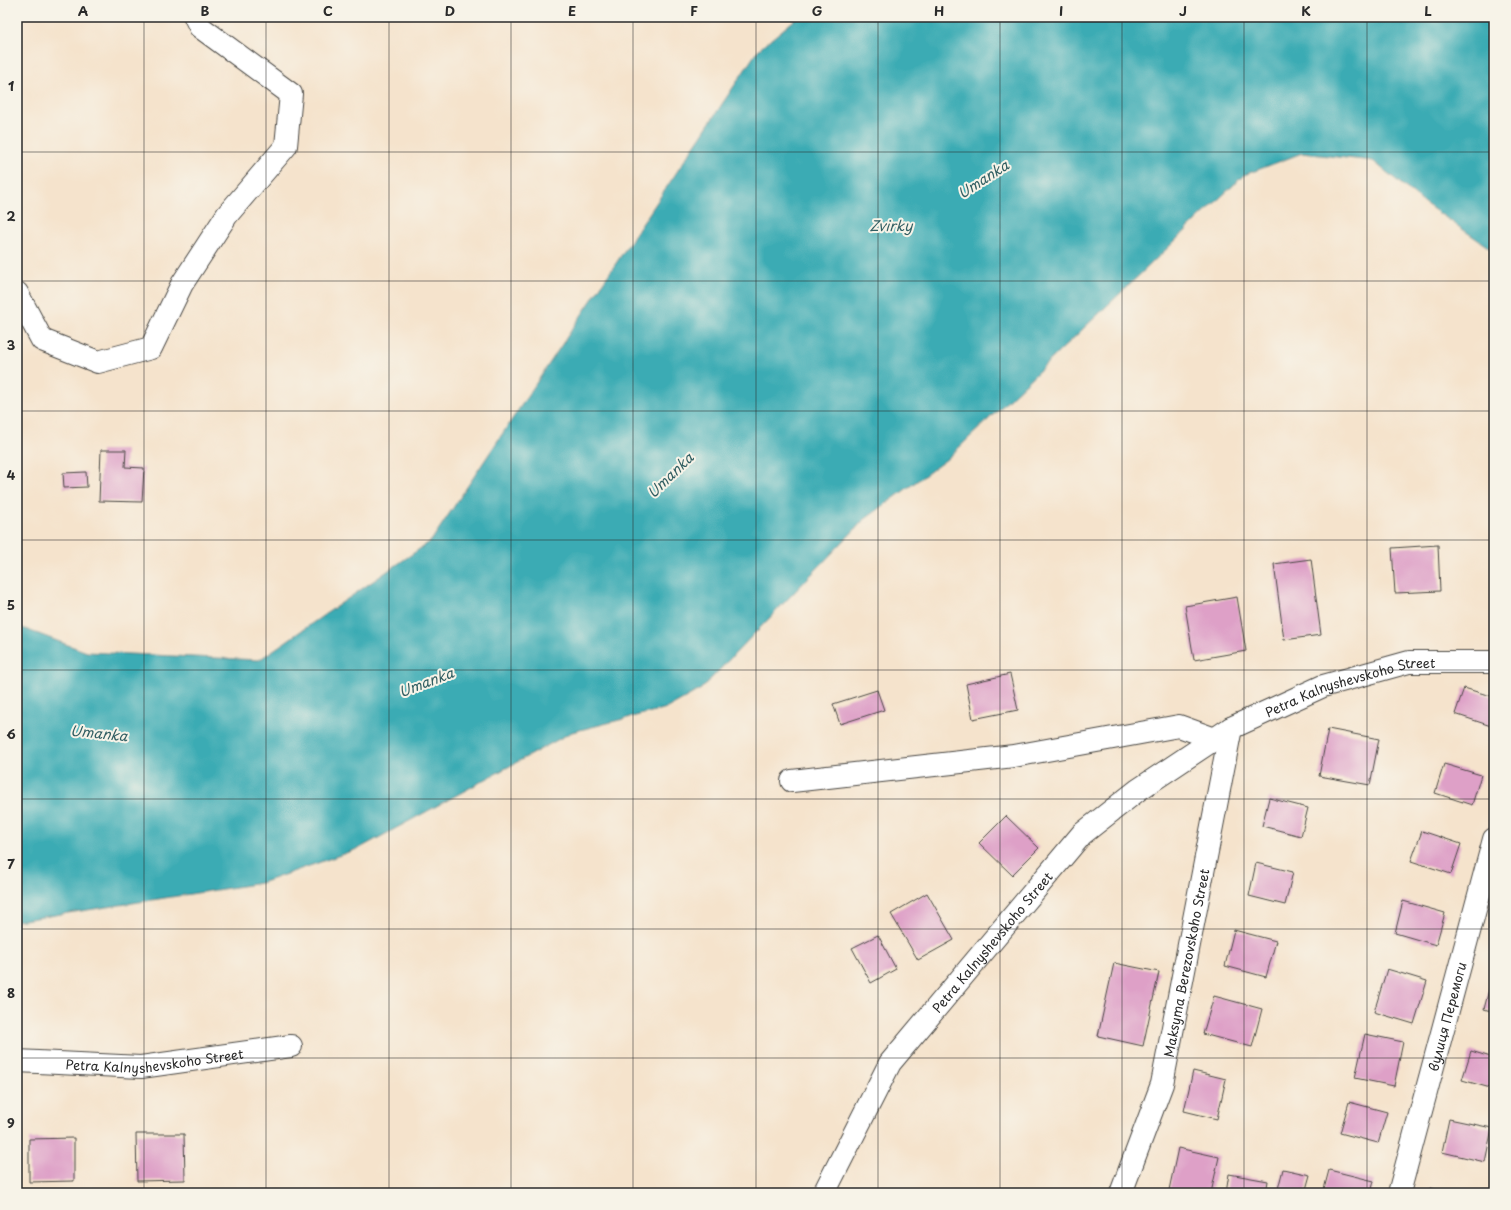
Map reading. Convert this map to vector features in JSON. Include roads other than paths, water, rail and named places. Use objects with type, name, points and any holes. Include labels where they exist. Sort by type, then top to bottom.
[{"type":"street","points":[[17,293],[42,340],[98,362],[151,348],[182,284],[227,214],[286,146],[291,94],[200,27],[195,17]]},
{"type":"street","name":"Petra Kalnyshevskoho Street","points":[[824,1193],[890,1063],[1082,834],[1138,790],[1223,733],[1323,686],[1409,662],[1494,662]]},
{"type":"street","points":[[792,781],[1014,756],[1179,726],[1223,733]]},
{"type":"street","name":"Maksyma Berezovskoho Street","points":[[1121,1193],[1162,1084],[1223,733]]},
{"type":"street","name":"вулиця Перемоги","points":[[1399,1193],[1494,839]]},
{"type":"street","name":"Petra Kalnyshevskoho Street","points":[[17,1061],[141,1067],[291,1046]]},
{"type":"water","name":"Zvirky","points":[[798,17],[1494,17],[1494,251],[1423,202],[1373,161],[1302,153],[1244,175],[947,459],[864,520],[701,689],[667,708],[572,732],[360,848],[261,883],[17,921],[17,626],[87,652],[259,660],[431,541],[758,50]]},
{"type":"water label","name":"Umanka","points":[[983,179]]},
{"type":"water label","name":"Umanka","points":[[670,475]]},
{"type":"water label","name":"Umanka","points":[[426,682]]},
{"type":"water label","name":"Umanka","points":[[99,733]]}]
